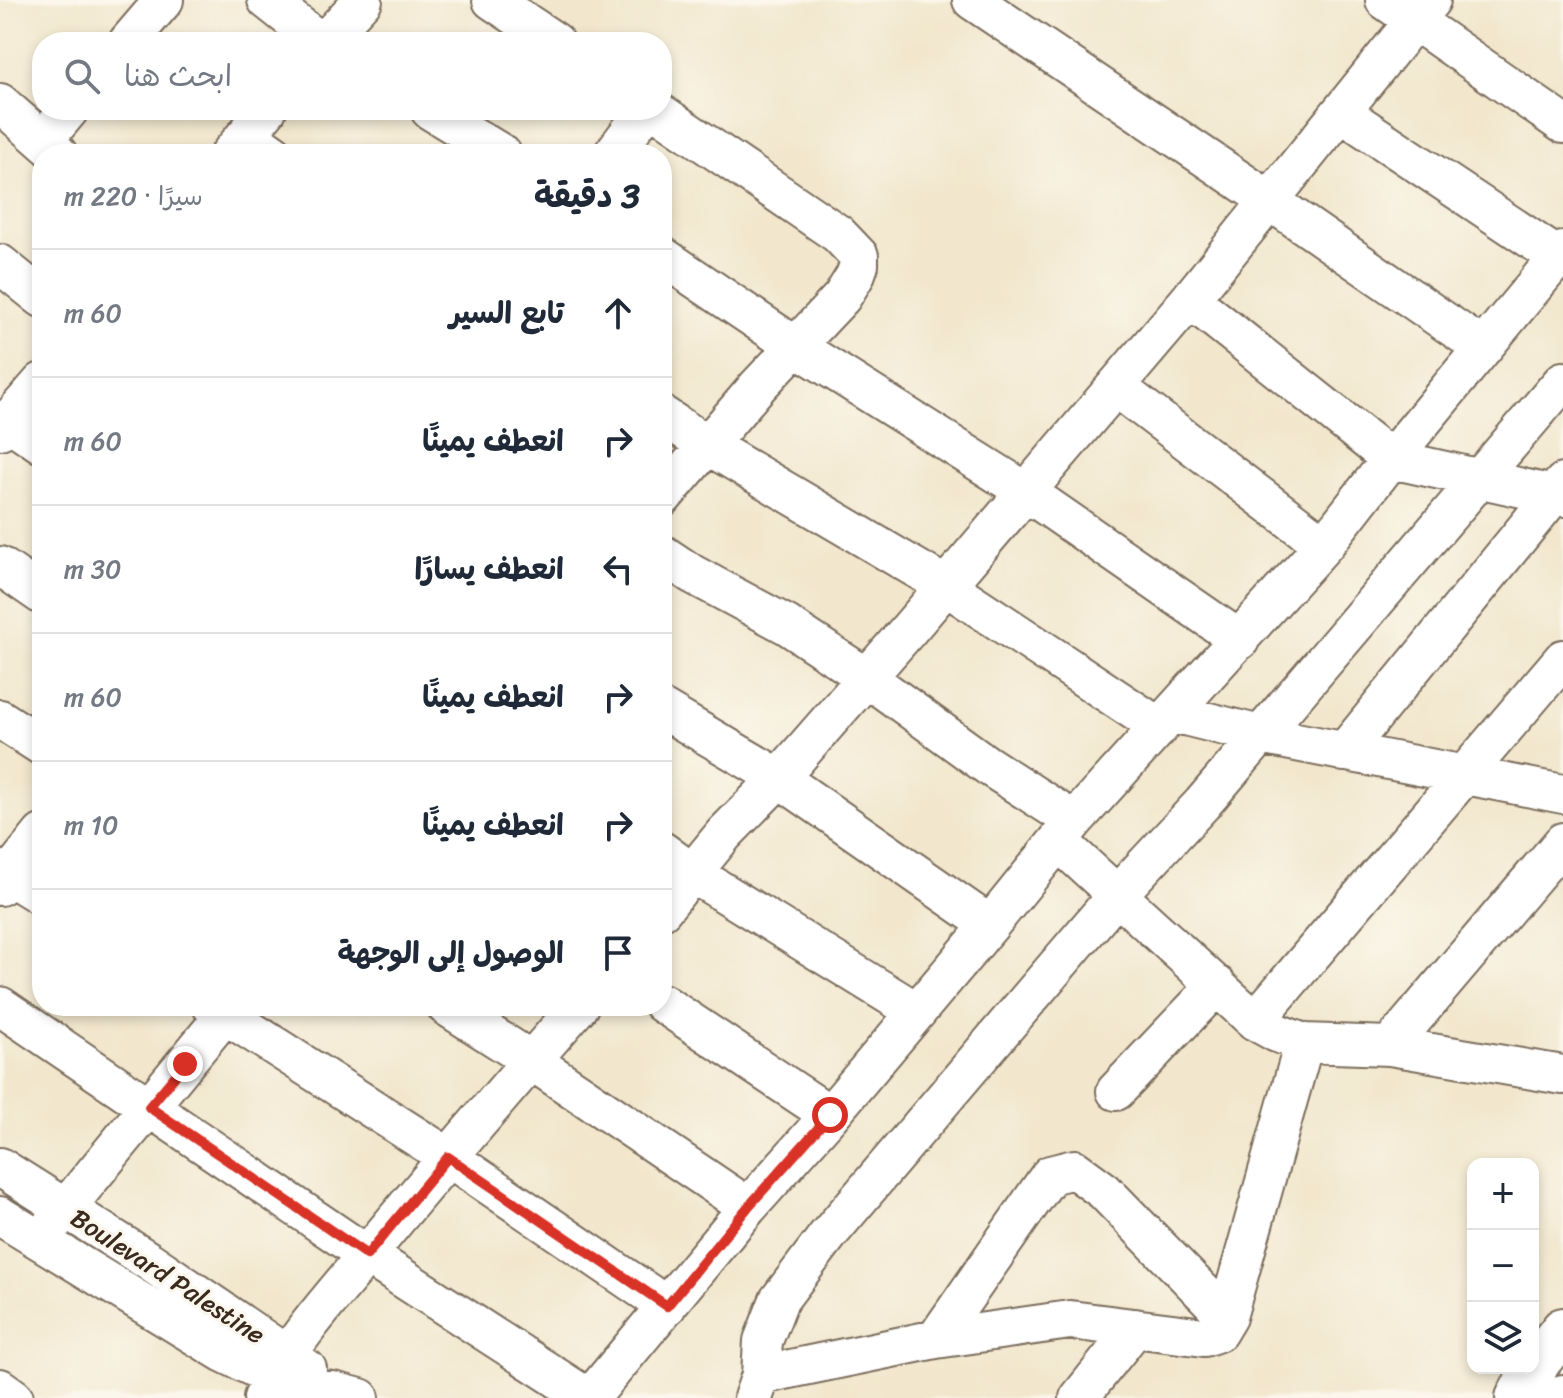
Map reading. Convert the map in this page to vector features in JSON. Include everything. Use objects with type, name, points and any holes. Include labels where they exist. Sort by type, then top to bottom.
[{"type":"street","points":[[137,32],[164,0]]},
{"type":"street","points":[[267,0],[309,32]]},
{"type":"street","points":[[332,32],[363,0]]},
{"type":"street","points":[[492,0],[540,32]]},
{"type":"street","points":[[972,0],[1483,348]]},
{"type":"street","points":[[672,898],[724,834],[779,778],[946,586],[1190,299],[1342,113],[1410,7],[1563,124]]},
{"type":"street","points":[[0,103],[47,144]]},
{"type":"street","points":[[0,1006],[367,1255],[589,1398],[748,1207],[917,1012],[1066,831],[1324,545],[1560,254],[1342,113]]},
{"type":"street","points":[[52,144],[64,120]]},
{"type":"street","points":[[446,120],[486,144]]},
{"type":"street","points":[[620,144],[638,120]]},
{"type":"street","points":[[671,120],[838,234],[859,256],[859,265],[850,286],[832,309],[795,346],[672,486]]},
{"type":"street","points":[[672,263],[795,346],[1025,491],[1240,640]]},
{"type":"street","points":[[0,264],[32,290]]},
{"type":"street","points":[[1190,299],[1391,459],[1559,492],[1344,752]]},
{"type":"street","points":[[1304,1043],[1227,1317],[1218,1332],[1204,1337],[1070,1320],[936,1339],[765,1371],[779,1300],[828,1235],[1117,895],[1202,804],[1563,381]]},
{"type":"street","points":[[1116,387],[1324,545]]},
{"type":"street","points":[[32,394],[4,426],[32,439]]},
{"type":"street","points":[[672,422],[1166,720],[1260,735],[1563,794]]},
{"type":"street","points":[[672,561],[787,625],[866,677],[987,765],[1066,831],[1117,895],[1255,1021],[1304,1043],[1390,1046],[1563,1075]]},
{"type":"street","points":[[0,566],[32,588]]},
{"type":"street","points":[[1255,1021],[1563,659]]},
{"type":"street","points":[[672,715],[779,778],[990,925]]},
{"type":"street","points":[[0,719],[32,740]]},
{"type":"street","points":[[1390,1046],[1563,842]]},
{"type":"street","points":[[32,845],[3,877],[32,891]]},
{"type":"street","points":[[672,858],[917,1012]]},
{"type":"street","points":[[1116,1091],[1217,985]]},
{"type":"street","points":[[672,1010],[830,1115]]},
{"type":"street","points":[[40,1242],[218,1016]]},
{"type":"street","points":[[234,1016],[667,1306]]},
{"type":"street","points":[[462,1016],[748,1207]]},
{"type":"street","points":[[274,1376],[367,1255],[570,1016]]},
{"type":"street","name":"Boulevard Palestine","points":[[0,1167],[195,1291],[274,1376]]},
{"type":"street","points":[[936,1339],[1050,1175],[1074,1169],[1104,1191],[1227,1317]]},
{"type":"street","name":"Boulevard Palestine","points":[[0,1216],[224,1353],[274,1376],[346,1394]]},
{"type":"street","points":[[1079,1398],[1135,1328]]},
{"type":"street","points":[[0,1388],[14,1398]]},
{"type":"route","points":[[185,1064],[149,1107],[367,1255],[448,1157],[667,1306],[748,1207],[830,1115]]}]
